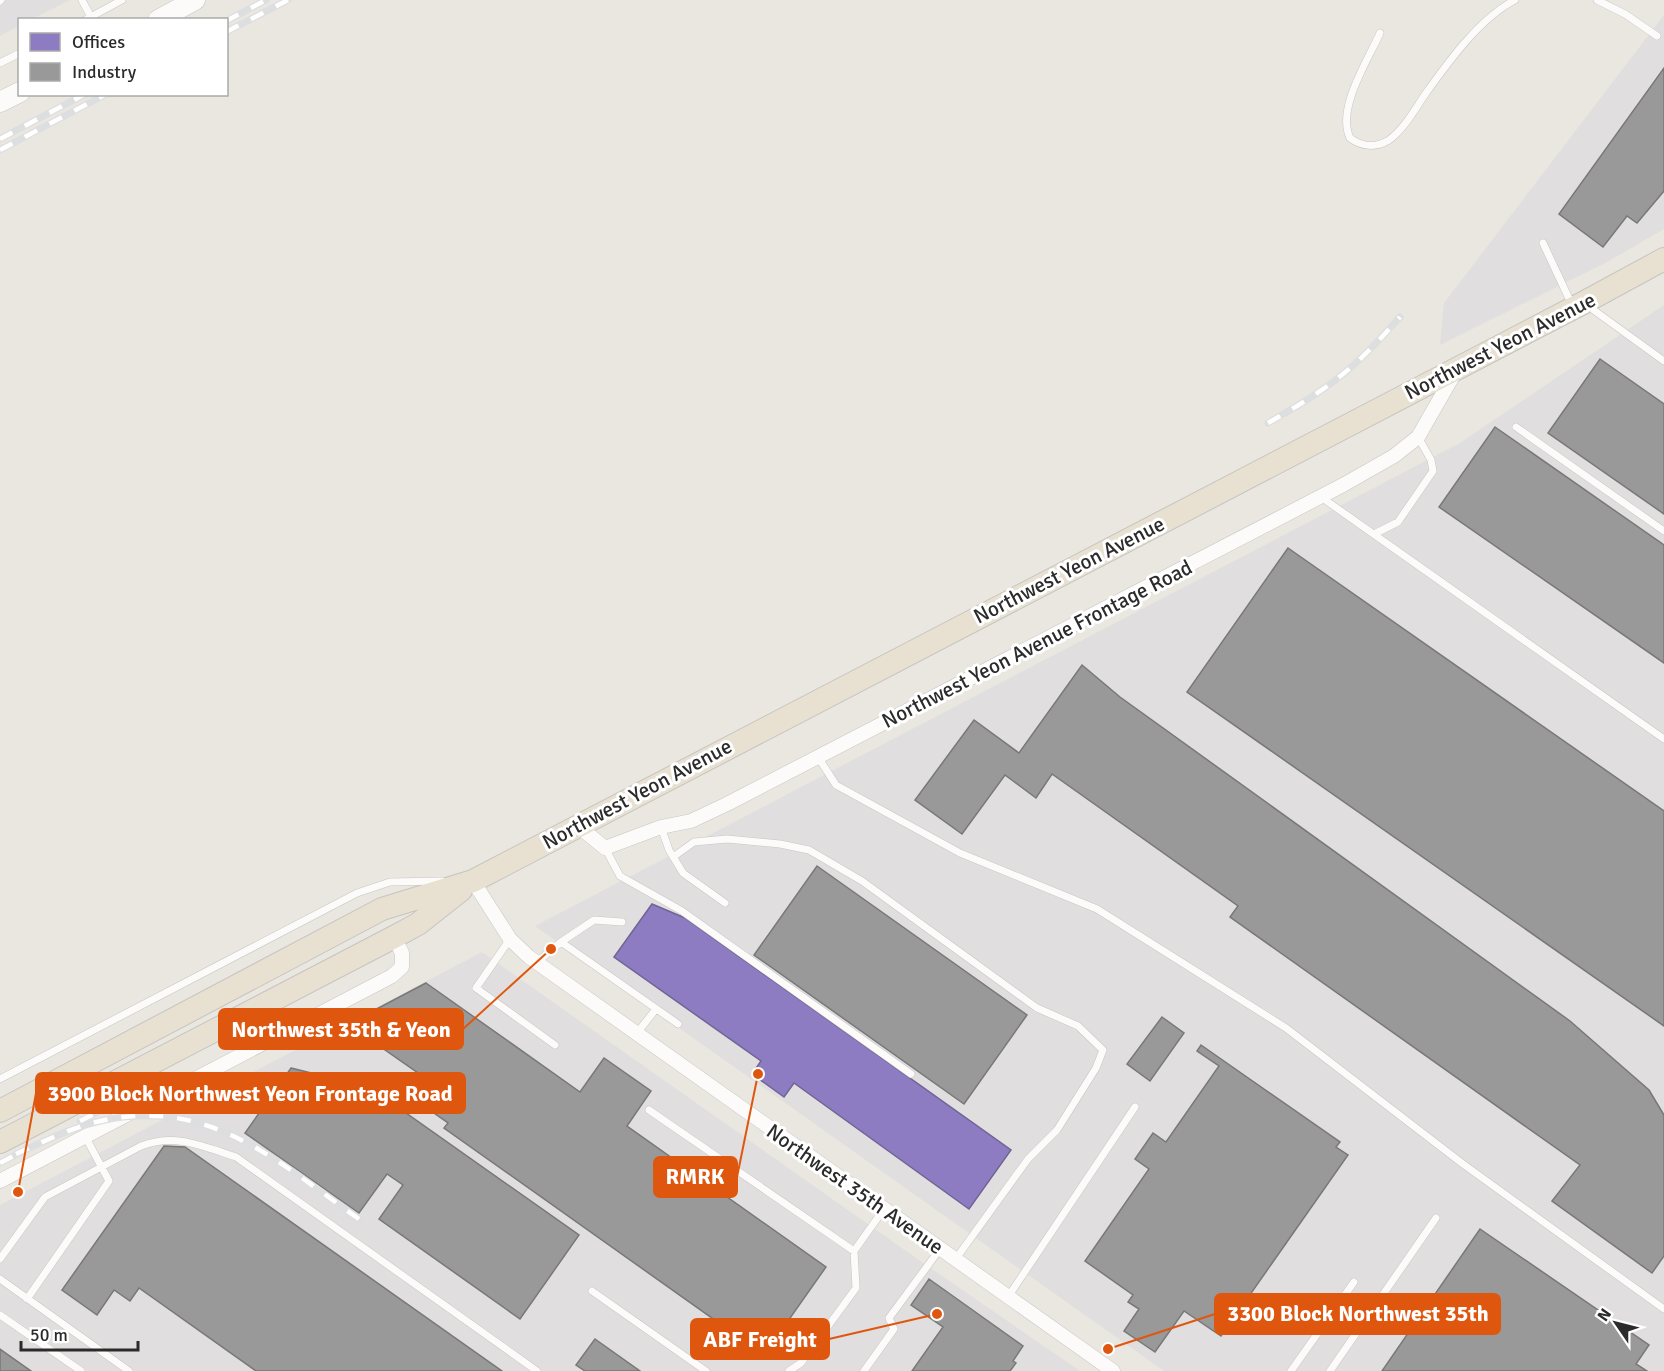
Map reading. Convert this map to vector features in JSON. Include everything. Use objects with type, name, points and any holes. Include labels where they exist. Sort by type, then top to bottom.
[{"type":"highway","name":"Northwest Yeon Avenue","points":[[0,1111],[382,909],[473,880],[1664,259]]},
{"type":"highway","name":"Northwest Yeon Avenue","points":[[0,1142],[418,924],[473,880]]},
{"type":"main road","points":[[162,18],[195,0]]},
{"type":"main road","points":[[0,102],[18,93]]},
{"type":"street","name":"Northwest Yeon Avenue Frontage Road","points":[[605,848],[661,827],[691,821],[1321,497],[1394,456],[1419,437],[1458,367]]},
{"type":"street","points":[[578,825],[605,848]]},
{"type":"street","name":"Northwest 35th Avenue","points":[[473,880],[510,939],[537,962],[1113,1371]]},
{"type":"street","points":[[0,1181],[392,976],[402,967],[402,953],[394,937]]},
{"type":"lane","points":[[82,0],[89,18]]},
{"type":"lane","points":[[91,18],[122,0]]},
{"type":"lane","points":[[1380,33],[1354,88],[1346,114],[1347,132],[1350,138],[1362,145],[1378,145],[1397,133],[1462,47],[1496,12],[1515,0]]},
{"type":"lane","points":[[1597,0],[1625,14],[1657,36]]},
{"type":"lane","points":[[0,63],[18,54]]},
{"type":"lane","points":[[1543,243],[1579,305],[1664,361]]},
{"type":"lane","points":[[1515,427],[1664,531]]},
{"type":"lane","points":[[1374,534],[1398,522],[1433,471],[1431,460],[1419,437]]},
{"type":"lane","points":[[1321,497],[1664,740]]},
{"type":"lane","points":[[818,757],[836,785],[960,853],[1097,909],[1286,1028],[1464,1164],[1664,1309]]},
{"type":"lane","points":[[661,827],[669,850],[683,873],[725,903]]},
{"type":"lane","points":[[673,857],[694,842],[727,839],[780,844],[809,850],[862,881],[1036,1008],[1078,1026],[1102,1050],[1096,1068],[1057,1130],[1028,1160],[955,1260]]},
{"type":"lane","points":[[605,848],[620,876],[682,911],[911,1074]]},
{"type":"lane","points":[[0,1079],[357,893],[390,882],[473,880]]},
{"type":"lane","points":[[537,962],[561,942],[594,920],[622,922]]},
{"type":"lane","points":[[510,939],[476,988],[555,1045]]},
{"type":"lane","points":[[561,942],[678,1024]]},
{"type":"lane","points":[[637,1033],[656,1009]]},
{"type":"lane","points":[[1008,1297],[1135,1107]]},
{"type":"lane","points":[[649,1110],[854,1251]]},
{"type":"lane","points":[[27,1299],[109,1181],[85,1136]]},
{"type":"lane","points":[[0,1260],[45,1197],[141,1146],[158,1140],[186,1140],[236,1157],[537,1371]]},
{"type":"lane","points":[[789,1371],[801,1364],[856,1288],[854,1251],[884,1209]]},
{"type":"lane","points":[[1330,1371],[1436,1218]]},
{"type":"lane","points":[[864,1371],[894,1329],[889,1318],[940,1249]]},
{"type":"lane","points":[[0,1279],[129,1371]]},
{"type":"lane","points":[[1291,1371],[1354,1282]]},
{"type":"lane","points":[[592,1292],[706,1371]]},
{"type":"lane","points":[[0,1315],[81,1371]]},
{"type":"shaded area","points":[[0,0],[70,0],[34,18],[18,18],[18,27],[0,36]]},
{"type":"shaded area","points":[[1664,15],[1664,229],[1607,262],[1440,345],[1444,303]]},
{"type":"shaded area","points":[[1664,305],[1664,1371],[1164,1371],[535,926],[1460,443]]},
{"type":"shaded area","points":[[482,952],[1080,1371],[0,1371],[0,1205]]},
{"type":"building: Offices","points":[[652,904],[685,918],[1011,1150],[969,1209],[794,1083],[784,1097],[752,1074],[761,1061],[614,957]]},
{"type":"building: Industry","points":[[1664,68],[1664,191],[1637,223],[1627,216],[1603,247],[1559,214]]},
{"type":"building: Industry","points":[[1600,359],[1664,404],[1664,514],[1548,433]]},
{"type":"building: Industry","points":[[1495,427],[1664,545],[1664,663],[1439,507]]},
{"type":"building: Industry","points":[[1288,548],[1664,811],[1664,1026],[1187,692]]},
{"type":"building: Industry","points":[[1082,665],[1120,697],[1570,1021],[1649,1090],[1664,1115],[1664,1256],[1652,1273],[1552,1201],[1580,1165],[1230,917],[1238,906],[1052,774],[1036,798],[1005,775],[962,834],[915,800],[974,720],[1019,753]]},
{"type":"building: Industry","points":[[817,866],[1027,1015],[964,1104],[754,955]]},
{"type":"building: Industry","points":[[426,983],[580,1092],[604,1058],[651,1091],[627,1126],[826,1267],[764,1355],[444,1128],[448,1123],[424,1106],[438,1087],[348,1024]]},
{"type":"building: Industry","points":[[1162,1017],[1184,1033],[1150,1081],[1127,1064]]},
{"type":"building: Industry","points":[[1201,1045],[1340,1142],[1336,1147],[1348,1155],[1221,1336],[1184,1311],[1155,1352],[1124,1331],[1139,1309],[1128,1302],[1133,1295],[1085,1261],[1149,1169],[1135,1159],[1153,1133],[1166,1142],[1219,1066],[1197,1051]]},
{"type":"building: Industry","points":[[291,1068],[352,1083],[379,1094],[579,1235],[520,1319],[379,1219],[403,1185],[387,1174],[359,1213],[245,1133]]},
{"type":"building: Industry","points":[[164,1146],[185,1147],[502,1371],[256,1371],[139,1288],[130,1301],[114,1290],[97,1315],[62,1290]]},
{"type":"building: Industry","points":[[1480,1229],[1649,1345],[1636,1364],[1647,1371],[1382,1371]]},
{"type":"building: Industry","points":[[929,1279],[1023,1346],[1013,1361],[1016,1363],[1010,1371],[912,1371],[943,1327],[911,1305]]},
{"type":"building: Industry","points":[[595,1339],[640,1371],[585,1371],[576,1365]]},
{"type":"building: Industry","points":[[0,1349],[31,1371],[0,1371]]},
{"type":"railway","points":[[228,20],[266,0]]},
{"type":"railway","points":[[228,31],[288,0]]},
{"type":"railway","points":[[0,139],[81,96]]},
{"type":"railway","points":[[0,150],[102,96]]},
{"type":"railway","points":[[1268,423],[1316,394],[1343,374],[1366,354],[1400,317]]},
{"type":"railway","points":[[80,1121],[129,1096]]},
{"type":"railway","points":[[16,1154],[71,1130],[105,1120],[143,1116],[178,1118],[211,1127],[242,1140],[271,1157],[359,1219]]},
{"type":"railway","points":[[0,1163],[21,1152]]},
{"type":"place","name":"Northwest 35th & Yeon","points":[[551,949]]},
{"type":"place","name":"RMRK","points":[[758,1074]]},
{"type":"place","name":"3900 Block Northwest Yeon Frontage Road","points":[[18,1192]]},
{"type":"place","name":"ABF Freight","points":[[937,1314]]},
{"type":"place","name":"3300 Block Northwest 35th","points":[[1108,1349]]}]
